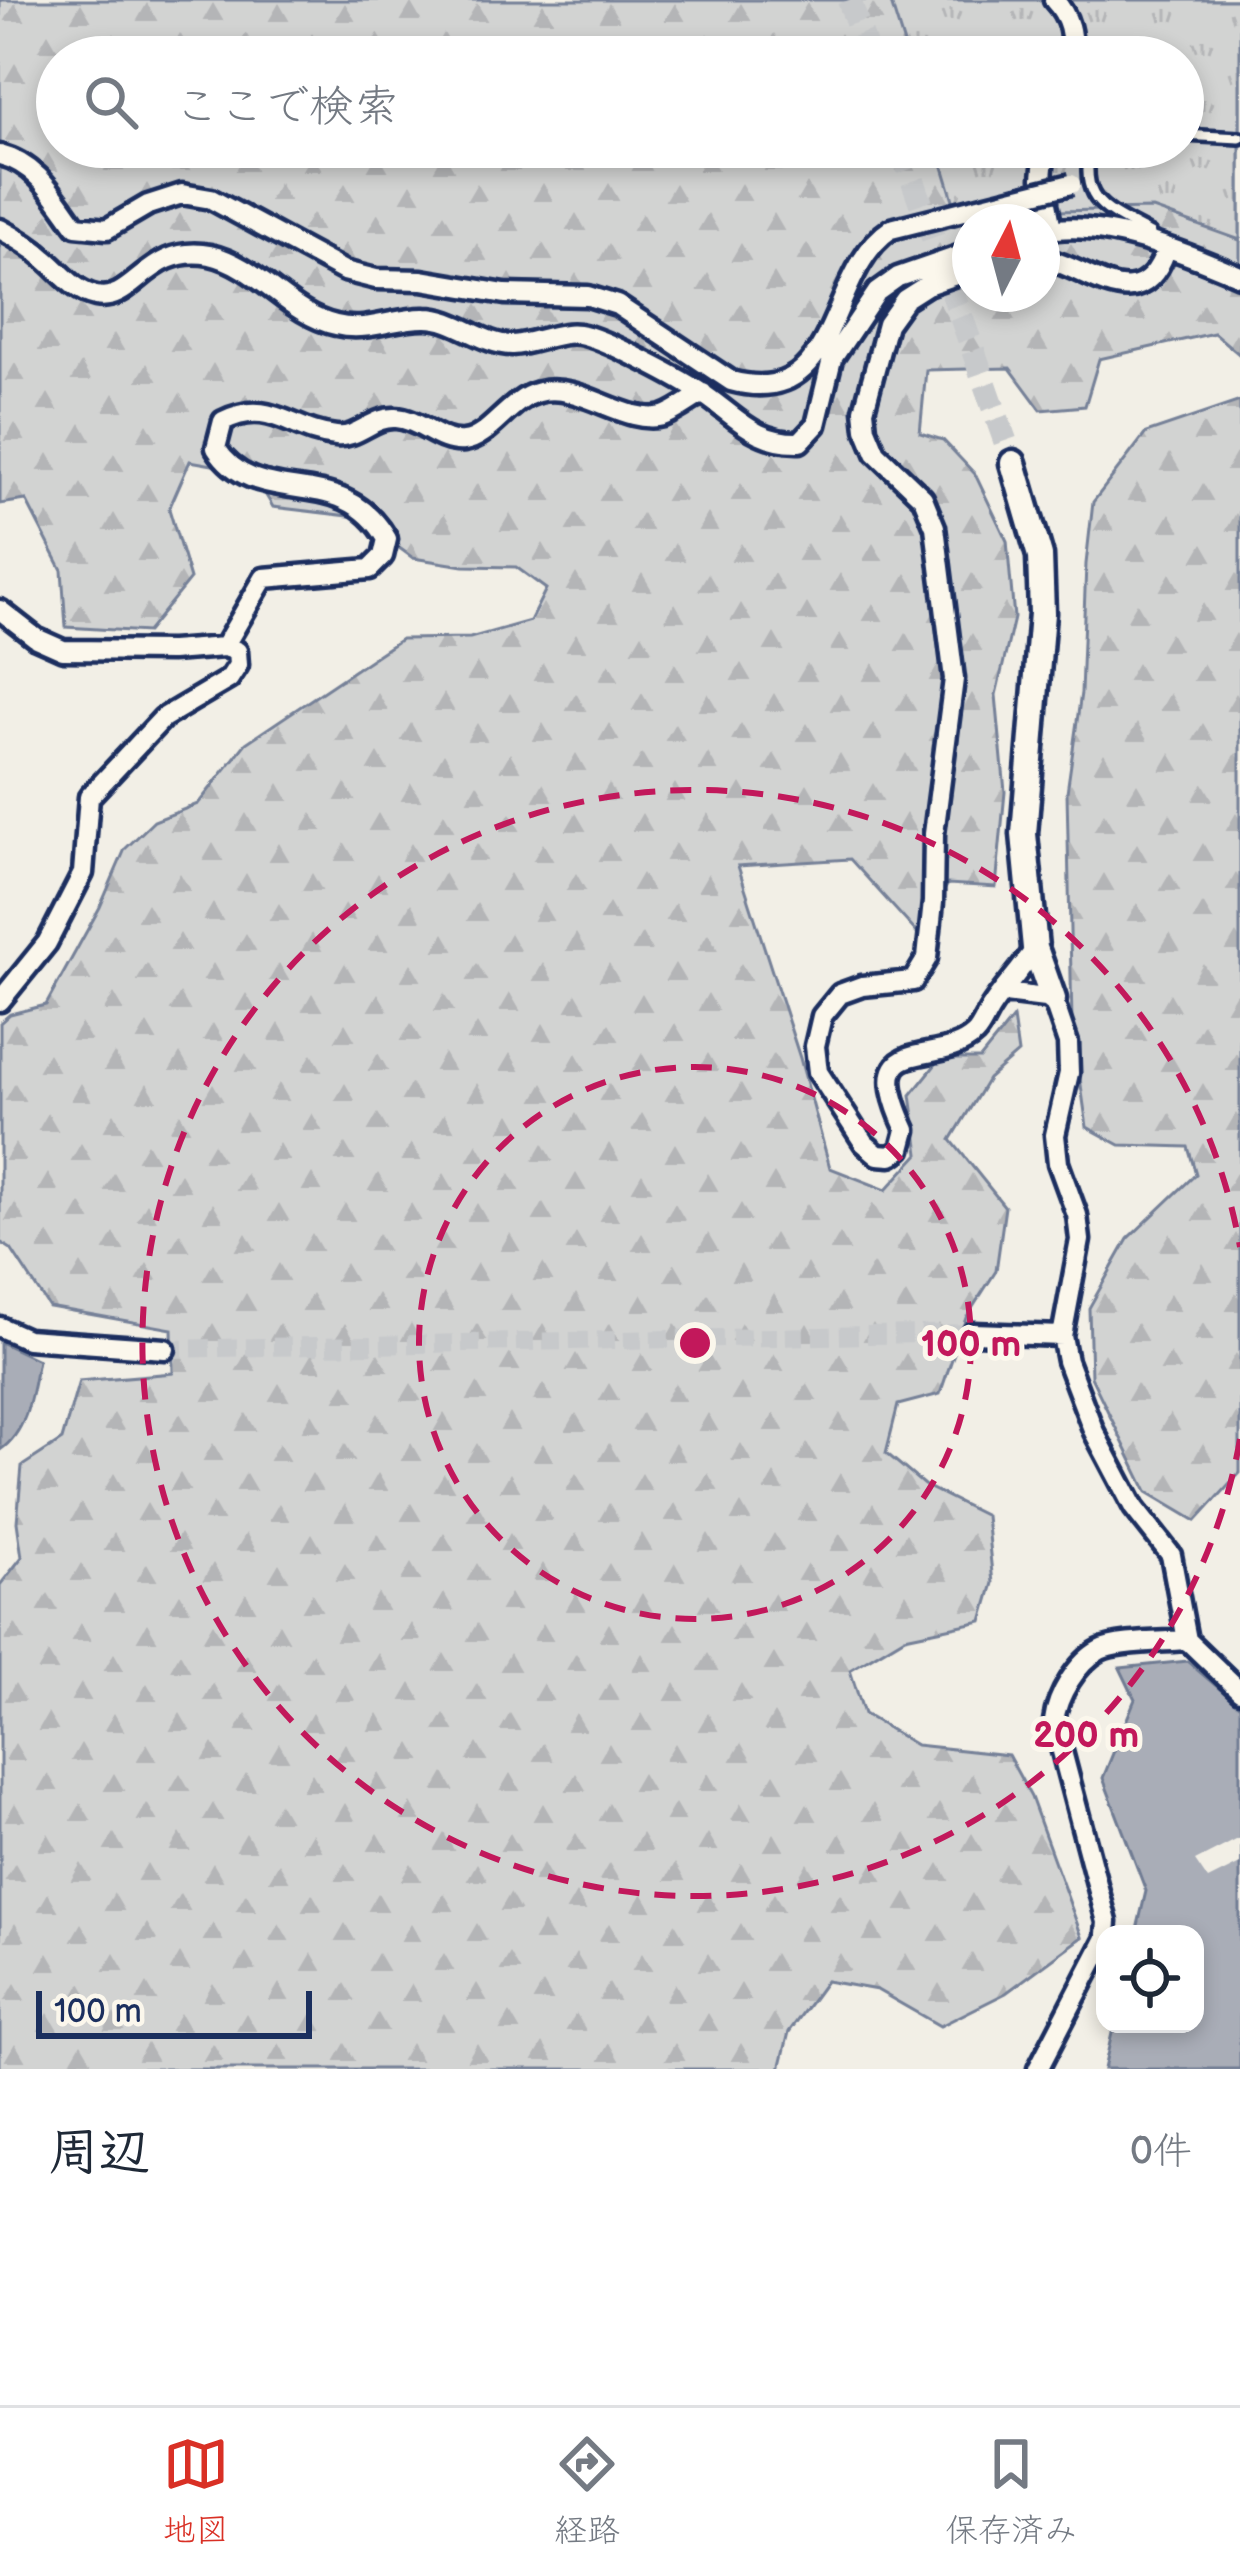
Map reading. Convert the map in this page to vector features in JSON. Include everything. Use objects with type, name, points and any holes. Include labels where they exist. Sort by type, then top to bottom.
[{"type":"street","points":[[1054,0],[1072,36]]},
{"type":"street","points":[[0,154],[21,160],[76,226],[107,229],[182,194],[212,199],[344,271],[505,294],[588,296],[617,305],[731,381],[752,387],[782,384],[805,370],[864,257],[877,238],[891,229],[1078,182]]},
{"type":"street","points":[[1043,168],[1044,204]]},
{"type":"street","points":[[0,229],[43,256],[76,288],[100,297],[125,290],[159,261],[183,253],[214,256],[317,319],[337,326],[369,328],[425,317],[512,345],[578,333],[614,346],[703,393],[751,434],[777,442],[800,442],[816,424],[832,359],[877,292],[898,277],[952,258]]},
{"type":"street","points":[[1060,230],[1110,232],[1240,276]]},
{"type":"street","points":[[1060,264],[1110,289],[1139,285],[1159,271],[1166,250]]},
{"type":"street","points":[[952,276],[905,299],[887,323],[864,410],[876,453],[923,498],[934,527],[954,679],[934,834],[927,958],[913,981],[862,986],[840,994],[821,1016],[815,1046],[818,1072],[864,1143],[878,1155],[890,1156],[901,1149],[906,1130],[893,1102],[892,1075],[899,1061],[951,1048],[975,1034],[1035,948]]},
{"type":"street","points":[[224,646],[263,578],[370,569],[383,556],[387,539],[363,507],[326,491],[248,479],[227,465],[216,448],[223,422],[243,411],[279,415],[336,436],[350,435],[379,419],[399,418],[436,435],[464,441],[482,434],[511,405],[542,391],[583,395],[622,411],[662,417],[703,393]]},
{"type":"street","points":[[1013,463],[1040,556],[1042,613],[1024,834],[1035,948],[1068,1042],[1069,1073],[1055,1135],[1058,1163],[1081,1240],[1062,1336],[1094,1432],[1134,1508],[1171,1555],[1186,1640],[1240,1691]]},
{"type":"street","points":[[0,610],[36,638],[63,650],[171,651],[224,646],[237,651],[238,665],[229,679],[163,718],[89,797],[83,873],[47,943],[0,1000]]},
{"type":"street","points":[[1005,993],[1053,999]]},
{"type":"street","points":[[0,1327],[27,1339],[165,1349]]},
{"type":"street","points":[[973,1333],[1062,1336]]},
{"type":"street","points":[[1107,1925],[1054,1721],[1056,1701],[1100,1649],[1186,1640]]},
{"type":"street","points":[[1038,2069],[1096,1955]]},
{"type":"lane","points":[[1204,136],[1240,138]]},
{"type":"lane","points":[[1083,168],[1078,182],[1094,198],[1159,239],[1166,250]]},
{"type":"green space","points":[[0,0],[1240,0],[1240,355],[1214,333],[1099,359],[1085,406],[1041,410],[1010,368],[926,370],[920,433],[943,440],[975,474],[1007,541],[1014,618],[996,695],[1005,792],[996,887],[948,884],[918,934],[850,859],[738,866],[830,1168],[886,1190],[919,1154],[911,1095],[940,1059],[980,1059],[1013,1018],[1018,1053],[988,1079],[951,1140],[1005,1207],[996,1271],[966,1318],[940,1394],[898,1405],[886,1453],[924,1485],[986,1516],[993,1583],[982,1621],[905,1637],[850,1670],[864,1714],[916,1745],[1008,1755],[1031,1797],[1082,1937],[1006,1993],[940,2026],[877,1990],[826,1981],[789,2032],[780,2069],[0,2069],[0,1585],[22,1557],[17,1522],[22,1466],[62,1440],[79,1381],[173,1373],[172,1329],[49,1307],[11,1249],[0,1242],[0,1023],[10,1014],[46,1005],[100,907],[125,849],[154,821],[198,804],[246,743],[401,639],[470,638],[530,621],[546,589],[516,567],[413,558],[357,517],[273,507],[252,472],[190,461],[169,509],[190,579],[147,632],[66,627],[62,570],[26,500],[0,504]]},
{"type":"green space","points":[[890,0],[1240,0],[1240,240],[1153,209],[1060,211],[1060,204],[954,204],[943,168],[1204,168],[1204,36],[901,36]]},
{"type":"green space","points":[[1240,401],[1240,1473],[1196,1521],[1147,1492],[1091,1377],[1089,1308],[1128,1239],[1196,1174],[1188,1147],[1120,1145],[1087,1127],[1072,1022],[1067,792],[1081,693],[1093,502],[1146,433]]},
{"type":"shaded area","points":[[0,1342],[38,1360],[23,1422],[0,1450]]},
{"type":"shaded area","points":[[1187,1661],[1240,1706],[1240,2069],[1104,2069],[1112,2033],[1204,2033],[1204,1925],[1138,1925],[1146,1891],[1103,1778],[1135,1699],[1120,1668]]},
{"type":"pier","points":[[1240,1838],[1240,1864],[1208,1880],[1195,1861]]},
{"type":"tunnel","points":[[849,0],[862,36]]},
{"type":"tunnel","points":[[908,168],[1013,463]]},
{"type":"tunnel","points":[[165,1349],[973,1333]]}]
